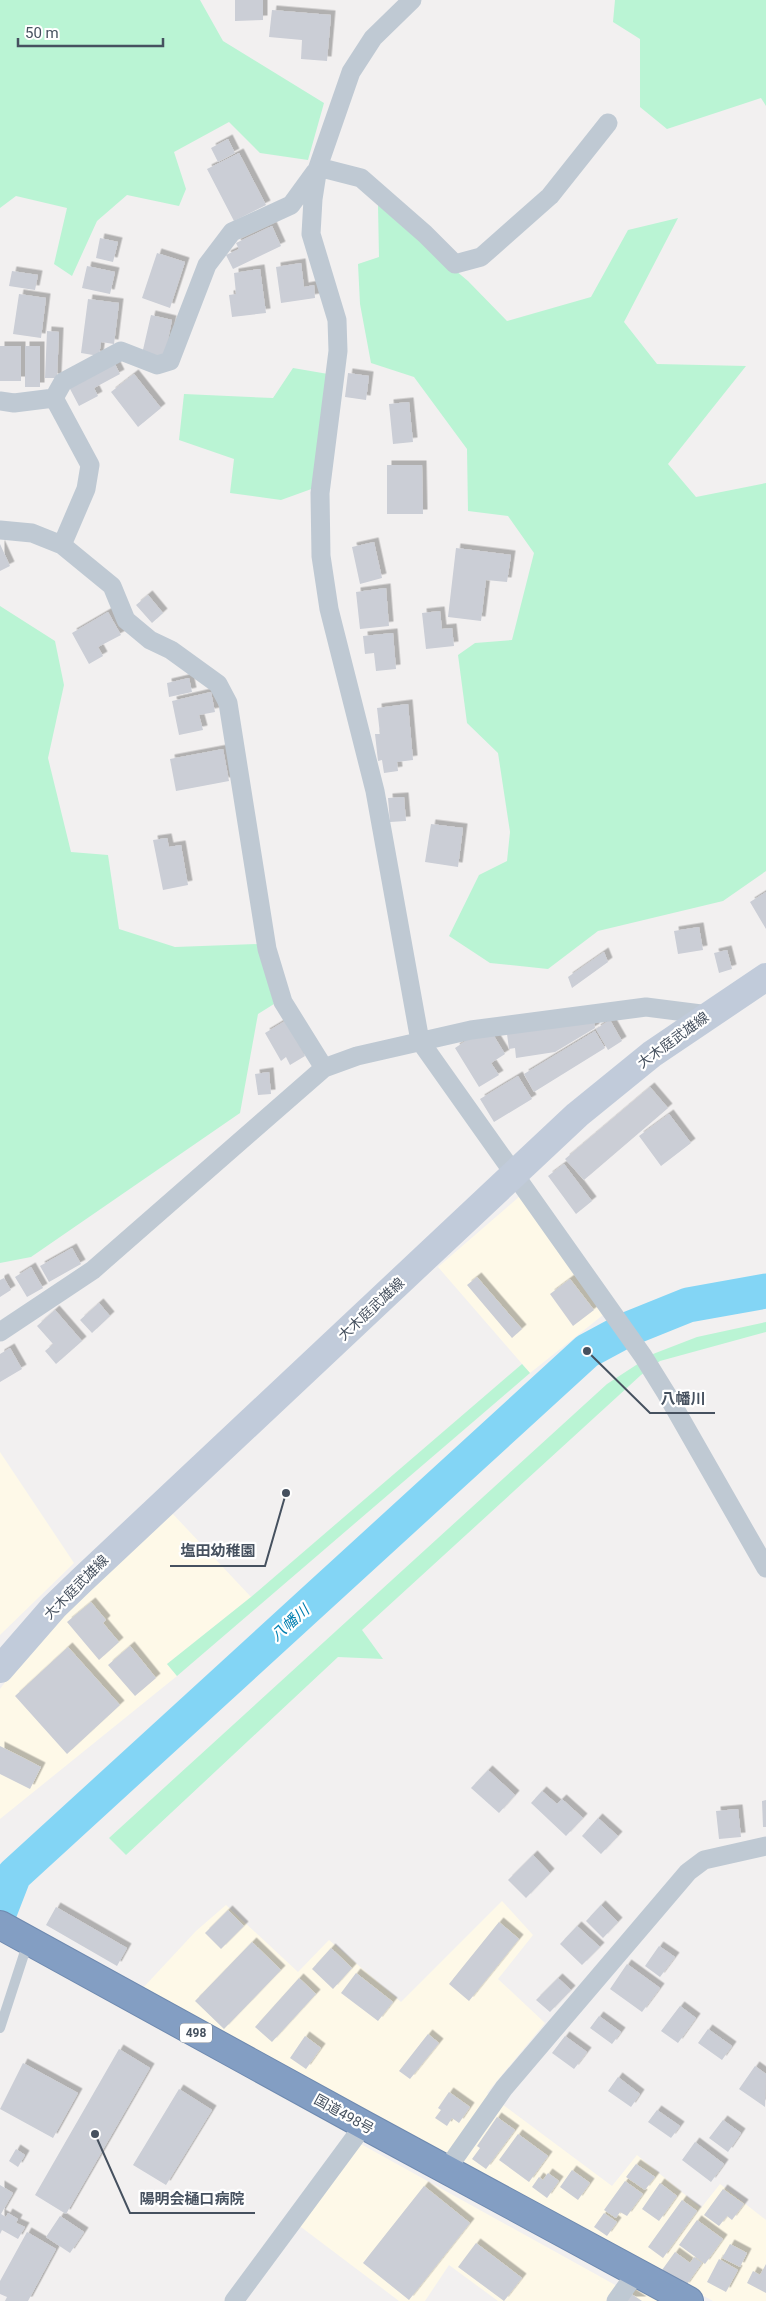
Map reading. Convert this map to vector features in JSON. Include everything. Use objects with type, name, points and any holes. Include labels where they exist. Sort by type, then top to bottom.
[{"type":"highway","name":"国道498号","points":[[0,1925],[689,2301]]},
{"type":"main road","name":"大木庭武雄線","points":[[0,1669],[54,1607],[82,1580],[577,1115],[652,1054],[766,977]]},
{"type":"street","points":[[412,0],[373,38],[351,72],[318,167],[313,199],[311,234],[337,320],[338,351],[320,493],[321,556],[329,609],[375,790],[420,1041],[610,1312],[643,1356],[766,1568]]},
{"type":"street","points":[[318,167],[361,178],[425,234],[455,264],[481,257],[550,196],[608,122]]},
{"type":"street","points":[[54,398],[63,382],[121,351],[157,365],[170,361],[207,265],[232,232],[291,205],[318,167]]},
{"type":"street","points":[[0,401],[14,403],[54,398]]},
{"type":"street","points":[[54,398],[90,465],[86,489],[62,545]]},
{"type":"street","points":[[0,530],[32,533],[62,545],[112,586],[126,620],[150,640],[171,650],[218,684],[228,703],[267,949],[283,1002],[324,1068]]},
{"type":"street","points":[[0,1332],[93,1270],[324,1068],[357,1056],[471,1030],[646,1007],[709,1015]]},
{"type":"street","points":[[447,2169],[504,2088],[688,1872],[704,1860],[766,1846]]},
{"type":"street","points":[[234,2301],[364,2125]]},
{"type":"street","points":[[616,2301],[636,2273]]},
{"type":"lane","points":[[0,2028],[28,1941]]},
{"type":"shaded area","points":[[520,1196],[603,1315],[530,1373],[438,1267]]},
{"type":"shaded area","points":[[0,1452],[74,1563],[0,1635]]},
{"type":"shaded area","points":[[171,1512],[251,1597],[167,1664],[177,1676],[0,1819],[0,1689],[17,1666],[93,1585]]},
{"type":"shaded area","points":[[502,1901],[533,1935],[498,1979],[545,2023],[487,2093],[612,2186],[637,2155],[701,2208],[720,2184],[766,2220],[766,2301],[713,2301],[459,2165],[142,1989],[196,1931],[226,1905],[298,1972],[329,1940],[401,2002]]},
{"type":"shaded area","points":[[359,2143],[617,2286],[624,2280],[663,2301],[498,2301],[449,2265],[425,2301],[399,2301],[297,2224]]},
{"type":"green space","points":[[0,0],[200,0],[223,41],[324,103],[308,160],[260,153],[229,122],[174,152],[186,189],[179,206],[127,195],[97,221],[72,276],[54,264],[67,208],[16,196],[0,208]]},
{"type":"green space","points":[[615,0],[766,0],[766,106],[761,98],[667,129],[640,107],[640,39],[613,22]]},
{"type":"green space","points":[[378,205],[468,281],[507,321],[591,297],[628,230],[678,218],[624,322],[657,364],[746,366],[668,464],[696,497],[766,483],[766,871],[723,901],[598,931],[548,969],[490,963],[449,936],[479,875],[507,861],[510,832],[498,753],[467,723],[458,655],[475,643],[512,640],[534,553],[508,516],[468,511],[467,449],[414,377],[371,363],[360,304],[358,264],[379,257]]},
{"type":"green space","points":[[293,368],[328,374],[317,487],[281,500],[230,493],[234,459],[179,440],[184,394],[273,398]]},
{"type":"green space","points":[[0,606],[55,641],[64,685],[48,758],[71,852],[108,855],[119,929],[175,947],[258,944],[274,1004],[258,1014],[240,1113],[31,1257],[0,1263]]},
{"type":"green space","points":[[766,1322],[766,1332],[660,1361],[641,1375],[362,1630],[383,1659],[338,1657],[126,1855],[109,1838],[607,1384],[653,1354],[697,1337]]},
{"type":"green space","points":[[522,1364],[530,1373],[177,1676],[167,1664],[251,1597]]},
{"type":"water","points":[[13,1869],[27,1882],[0,1932],[0,1889]]},
{"type":"building","points":[[235,0],[263,0],[263,20],[235,21]]},
{"type":"building","points":[[272,10],[331,15],[327,61],[301,59],[302,40],[269,37]]},
{"type":"building","points":[[228,139],[235,153],[218,162],[211,148]]},
{"type":"building","points":[[239,153],[266,205],[234,221],[207,169]]},
{"type":"building","points":[[272,226],[281,246],[233,269],[226,255],[239,249],[236,243]]},
{"type":"building","points":[[100,238],[118,242],[113,262],[96,258]]},
{"type":"building","points":[[157,253],[185,262],[170,308],[142,298]]},
{"type":"building","points":[[301,263],[304,287],[314,285],[315,298],[281,303],[276,267]]},
{"type":"building","points":[[87,266],[115,272],[110,294],[82,288]]},
{"type":"building","points":[[260,269],[266,313],[232,317],[229,295],[236,294],[234,273]]},
{"type":"building","points":[[12,271],[38,275],[35,290],[9,286]]},
{"type":"building","points":[[19,294],[46,298],[41,338],[13,334]]},
{"type":"building","points":[[88,299],[119,303],[114,344],[101,342],[99,356],[81,353]]},
{"type":"building","points":[[151,315],[172,320],[164,359],[142,354]]},
{"type":"building","points":[[47,331],[59,332],[57,378],[45,378]]},
{"type":"building","points":[[0,346],[21,346],[21,381],[0,381]]},
{"type":"building","points":[[25,346],[40,346],[40,387],[25,387]]},
{"type":"building","points":[[114,362],[120,374],[94,388],[98,396],[79,406],[69,387]]},
{"type":"building","points":[[348,373],[369,376],[366,400],[345,397]]},
{"type":"building","points":[[134,374],[161,408],[138,427],[111,392]]},
{"type":"building","points":[[409,402],[413,442],[393,444],[389,404]]},
{"type":"building","points":[[387,465],[422,465],[423,514],[387,514]]},
{"type":"building","points":[[374,542],[382,578],[360,584],[352,547]]},
{"type":"building","points":[[0,544],[10,566],[0,571]]},
{"type":"building","points":[[456,548],[511,555],[507,582],[486,580],[481,621],[448,617]]},
{"type":"building","points":[[386,588],[389,626],[360,629],[356,592]]},
{"type":"building","points":[[148,595],[163,613],[152,623],[136,605]]},
{"type":"building","points":[[440,611],[442,629],[452,628],[454,646],[426,649],[422,613]]},
{"type":"building","points":[[108,612],[121,635],[98,647],[103,656],[89,664],[72,633]]},
{"type":"building","points":[[393,633],[396,669],[376,671],[374,653],[365,654],[363,636]]},
{"type":"building","points":[[189,678],[192,692],[169,697],[167,683]]},
{"type":"building","points":[[211,692],[215,712],[199,715],[203,730],[179,735],[172,701]]},
{"type":"building","points":[[408,704],[413,760],[397,762],[398,771],[384,773],[382,760],[378,761],[375,734],[380,734],[377,708]]},
{"type":"building","points":[[223,749],[229,781],[176,791],[170,759]]},
{"type":"building","points":[[404,797],[406,821],[390,822],[388,798]]},
{"type":"building","points":[[431,824],[463,828],[458,867],[425,862]]},
{"type":"building","points":[[167,838],[169,847],[181,845],[188,885],[163,890],[153,840]]},
{"type":"building","points":[[766,892],[766,929],[750,902]]},
{"type":"building","points":[[699,927],[703,950],[678,954],[674,931]]},
{"type":"building","points":[[727,950],[732,969],[719,973],[714,953]]},
{"type":"building","points":[[604,952],[608,962],[572,988],[568,977]]},
{"type":"building","points":[[610,1020],[622,1041],[608,1050],[596,1029]]},
{"type":"building","points":[[285,1021],[305,1056],[290,1065],[286,1057],[281,1061],[265,1033]]},
{"type":"building","points":[[594,1022],[595,1028],[555,1052],[516,1058],[515,1048],[509,1049],[507,1034]]},
{"type":"building","points":[[595,1031],[605,1048],[534,1092],[524,1074]]},
{"type":"building","points":[[494,1036],[505,1054],[491,1063],[499,1075],[479,1087],[455,1048],[470,1038]]},
{"type":"building","points":[[269,1072],[271,1094],[258,1095],[255,1074]]},
{"type":"building","points":[[518,1076],[532,1099],[494,1122],[480,1099]]},
{"type":"building","points":[[650,1087],[668,1108],[584,1180],[565,1159]]},
{"type":"building","points":[[669,1114],[691,1143],[661,1166],[639,1136]]},
{"type":"building","points":[[564,1164],[592,1201],[576,1214],[548,1176]]},
{"type":"building","points":[[72,1248],[81,1264],[49,1282],[40,1266]]},
{"type":"building","points":[[31,1267],[43,1288],[27,1297],[15,1277]]},
{"type":"building","points":[[477,1277],[522,1329],[512,1338],[467,1285]]},
{"type":"building","points":[[4,1278],[11,1290],[0,1297],[0,1280]]},
{"type":"building","points":[[570,1279],[594,1310],[573,1326],[550,1294]]},
{"type":"building","points":[[99,1303],[110,1316],[92,1333],[80,1320]]},
{"type":"building","points":[[55,1310],[82,1341],[56,1364],[45,1351],[53,1344],[37,1326]]},
{"type":"building","points":[[10,1348],[22,1369],[0,1382],[0,1354]]},
{"type":"building","points":[[91,1602],[106,1620],[103,1623],[119,1642],[99,1660],[67,1622]]},
{"type":"building","points":[[130,1646],[156,1678],[135,1696],[108,1665]]},
{"type":"building","points":[[68,1647],[120,1705],[67,1754],[15,1696]]},
{"type":"building","points":[[0,1746],[41,1767],[30,1789],[0,1774]]},
{"type":"building","points":[[488,1770],[515,1795],[499,1813],[471,1788]]},
{"type":"building","points":[[542,1791],[557,1804],[562,1799],[583,1818],[566,1836],[531,1803]]},
{"type":"building","points":[[766,1800],[766,1827],[763,1827],[762,1801]]},
{"type":"building","points":[[738,1809],[741,1837],[719,1839],[716,1811]]},
{"type":"building","points":[[598,1818],[618,1836],[601,1854],[582,1836]]},
{"type":"building","points":[[533,1855],[550,1873],[526,1898],[508,1880]]},
{"type":"building","points":[[601,1905],[618,1922],[603,1938],[586,1921]]},
{"type":"building","points":[[56,1907],[127,1948],[117,1966],[46,1925]]},
{"type":"building","points":[[228,1910],[244,1926],[221,1949],[205,1933]]},
{"type":"building","points":[[499,1922],[519,1939],[469,2001],[449,1984]]},
{"type":"building","points":[[577,1926],[600,1947],[582,1965],[560,1944]]},
{"type":"building","points":[[252,1942],[281,1970],[224,2029],[195,2001]]},
{"type":"building","points":[[659,1946],[675,1957],[660,1977],[645,1966]]},
{"type":"building","points":[[331,1948],[352,1968],[333,1989],[312,1969]]},
{"type":"building","points":[[627,1964],[660,1988],[642,2012],[610,1989]]},
{"type":"building","points":[[356,1973],[393,2002],[378,2021],[341,1993]]},
{"type":"building","points":[[299,1978],[316,1994],[272,2042],[255,2027]]},
{"type":"building","points":[[558,1978],[571,1990],[550,2012],[536,2000]]},
{"type":"building","points":[[680,2006],[696,2018],[678,2043],[661,2031]]},
{"type":"building","points":[[599,2016],[621,2032],[612,2044],[590,2028]]},
{"type":"building","points":[[708,2029],[732,2046],[722,2060],[698,2043]]},
{"type":"building","points":[[428,2034],[439,2043],[410,2079],[399,2071]]},
{"type":"building","points":[[305,2036],[321,2048],[306,2069],[290,2058]]},
{"type":"building","points":[[565,2036],[587,2052],[574,2069],[552,2053]]},
{"type":"building","points":[[119,2049],[150,2068],[66,2214],[35,2195]]},
{"type":"building","points":[[23,2063],[78,2093],[53,2138],[0,2109]]},
{"type":"building","points":[[755,2066],[766,2074],[765,2107],[739,2089]]},
{"type":"building","points":[[618,2077],[640,2094],[631,2107],[608,2091]]},
{"type":"building","points":[[179,2089],[212,2110],[166,2185],[133,2165]]},
{"type":"building","points":[[449,2092],[470,2107],[459,2123],[452,2118],[447,2126],[435,2118],[441,2110],[438,2108]]},
{"type":"building","points":[[657,2110],[680,2126],[671,2138],[648,2122]]},
{"type":"building","points":[[497,2117],[515,2130],[486,2169],[472,2159],[480,2148],[477,2146]]},
{"type":"building","points":[[723,2120],[741,2133],[728,2152],[709,2138]]},
{"type":"building","points":[[518,2134],[548,2156],[529,2182],[499,2160]]},
{"type":"building","points":[[695,2142],[724,2164],[711,2182],[682,2160]]},
{"type":"building","points":[[16,2149],[25,2155],[18,2167],[9,2161]]},
{"type":"building","points":[[636,2164],[655,2177],[645,2190],[626,2177]]},
{"type":"building","points":[[572,2170],[590,2183],[578,2200],[560,2187]]},
{"type":"building","points":[[548,2173],[559,2181],[547,2198],[532,2187],[539,2177],[543,2180]]},
{"type":"building","points":[[625,2181],[643,2194],[627,2216],[620,2212],[616,2218],[604,2210]]},
{"type":"building","points":[[660,2183],[677,2196],[659,2221],[642,2209]]},
{"type":"building","points":[[0,2185],[13,2193],[1,2214],[6,2217],[8,2213],[18,2219],[16,2223],[25,2227],[18,2239],[2,2230],[0,2234]]},
{"type":"building","points":[[424,2186],[470,2223],[409,2300],[363,2263]]},
{"type":"building","points":[[723,2189],[744,2204],[732,2220],[727,2216],[719,2226],[704,2215]]},
{"type":"building","points":[[682,2200],[697,2211],[663,2258],[648,2247]]},
{"type":"building","points":[[604,2213],[617,2222],[607,2236],[594,2227]]},
{"type":"building","points":[[60,2216],[84,2232],[70,2253],[46,2237]]},
{"type":"building","points":[[697,2220],[723,2239],[705,2264],[679,2245]]},
{"type":"building","points":[[27,2232],[56,2249],[28,2301],[5,2301],[7,2297],[0,2294],[0,2281]]},
{"type":"building","points":[[476,2243],[522,2278],[504,2301],[458,2267]]},
{"type":"building","points":[[730,2244],[747,2253],[740,2267],[722,2258]]},
{"type":"building","points":[[675,2252],[690,2263],[694,2257],[702,2263],[685,2287],[662,2270]]},
{"type":"building","points":[[719,2259],[738,2270],[726,2292],[707,2282]]},
{"type":"building","points":[[766,2264],[766,2293],[747,2283],[753,2271],[760,2275]]},
{"type":"building","points":[[630,2293],[642,2301],[625,2301]]},
{"type":"waterway","name":"八幡川","points":[[0,1911],[14,1875],[587,1351],[626,1330],[688,1305],[766,1291]]},
{"type":"place","name":"八幡川","points":[[587,1351]]},
{"type":"place","name":"塩田幼稚園","points":[[286,1493]]},
{"type":"place","name":"陽明会樋口病院","points":[[95,2134]]}]
